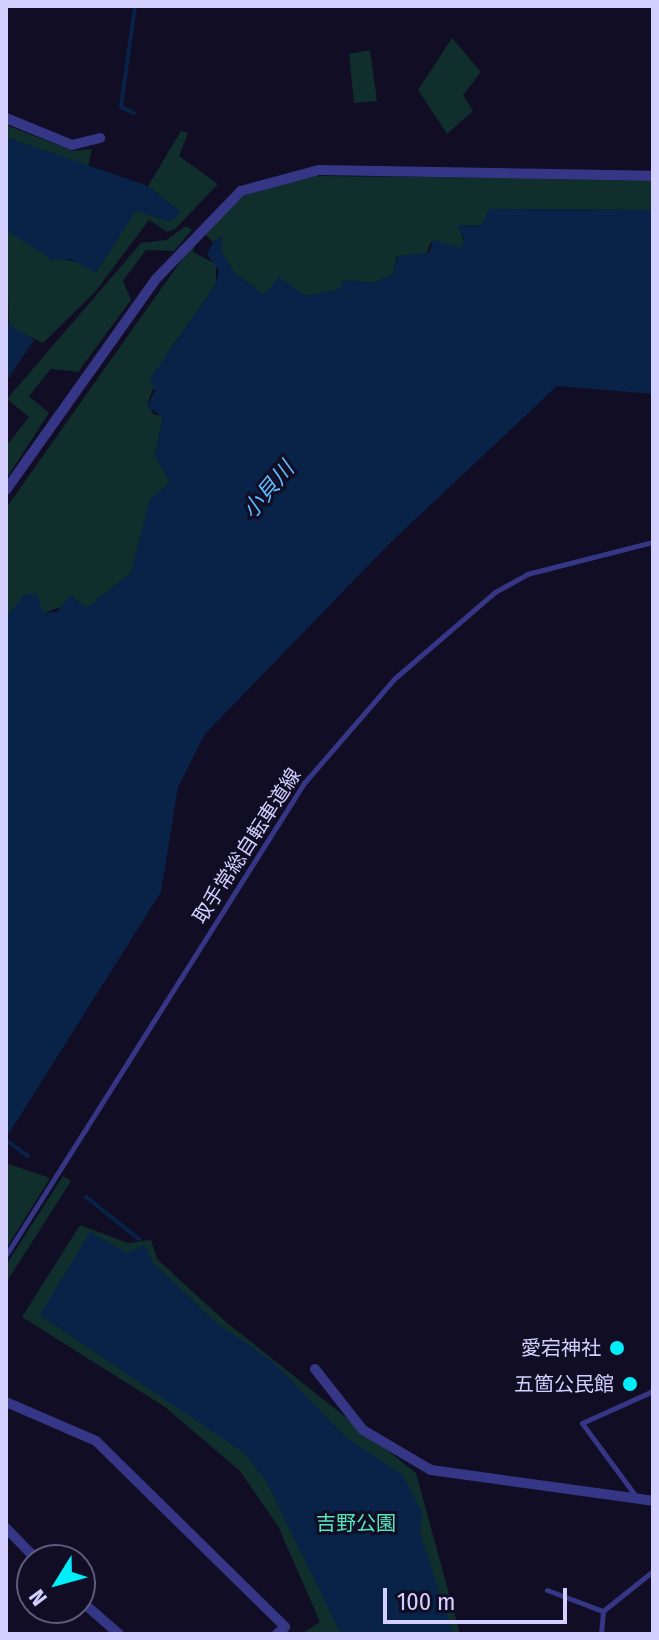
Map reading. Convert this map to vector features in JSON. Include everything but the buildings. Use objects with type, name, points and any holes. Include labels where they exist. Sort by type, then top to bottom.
[{"type":"street","points":[[6,118],[72,145],[100,138]]},
{"type":"street","points":[[6,490],[155,280],[241,191],[319,170],[653,176]]},
{"type":"street","points":[[315,1369],[363,1430],[431,1470],[635,1495],[653,1501]]},
{"type":"street","points":[[6,1402],[96,1441],[285,1627],[277,1634]]},
{"type":"street","points":[[6,1528],[22,1544]]},
{"type":"street","points":[[96,1614],[119,1634]]},
{"type":"lane","name":"取手常総自転車道線","points":[[6,1255],[304,783],[395,678],[495,592],[527,574],[653,542]]},
{"type":"lane","points":[[635,1495],[582,1423],[653,1391]]},
{"type":"lane","points":[[601,1634],[603,1611],[653,1571]]},
{"type":"lane","points":[[547,1590],[603,1611]]},
{"type":"green space","points":[[452,38],[481,72],[463,95],[473,111],[447,134],[418,90]]},
{"type":"green space","points":[[370,50],[377,101],[354,103],[349,54]]},
{"type":"green space","points":[[6,125],[73,151],[92,149],[88,167],[6,137]]},
{"type":"green space","points":[[181,131],[188,133],[179,156],[218,184],[175,229],[167,232],[149,220],[95,292],[43,343],[9,327],[6,230],[51,257],[99,266],[136,210],[169,222],[180,212],[148,186]]},
{"type":"green space","points":[[313,176],[653,179],[653,210],[490,209],[482,225],[458,226],[466,245],[455,250],[431,242],[426,255],[397,256],[393,274],[374,283],[344,280],[340,289],[306,296],[281,281],[264,295],[234,272],[220,251],[222,236],[213,242],[201,231],[245,195]]},
{"type":"green space","points":[[186,226],[192,230],[174,251],[146,250],[123,281],[131,300],[78,372],[51,369],[29,396],[49,413],[6,479],[6,446],[29,417],[7,399],[141,243],[166,240]]},
{"type":"green space","points":[[197,238],[193,252],[216,264],[216,284],[167,354],[148,402],[153,414],[163,416],[155,455],[170,483],[150,500],[131,573],[87,608],[77,601],[44,613],[18,606],[6,617],[6,508]]},
{"type":"green space","points":[[6,1163],[50,1178],[6,1249]]},
{"type":"green space","points":[[63,1176],[71,1181],[6,1283],[6,1265]]},
{"type":"green space","name":"吉野公園","points":[[80,1225],[128,1243],[151,1240],[157,1259],[226,1322],[416,1473],[460,1634],[301,1634],[320,1622],[278,1526],[240,1471],[165,1407],[22,1317]]},
{"type":"water","points":[[6,137],[148,186],[181,212],[169,222],[136,210],[96,273],[71,259],[52,260],[6,230]]},
{"type":"water","name":"小貝川","points":[[489,209],[653,210],[653,394],[557,386],[388,545],[205,734],[178,787],[161,892],[6,1138],[6,617],[25,594],[36,594],[44,613],[57,612],[70,595],[87,608],[131,573],[150,499],[170,483],[155,455],[163,417],[147,406],[155,391],[150,379],[216,284],[219,271],[207,254],[213,242],[223,236],[221,251],[234,272],[264,295],[279,277],[306,296],[340,289],[344,280],[374,283],[393,274],[398,256],[429,253],[433,240],[461,248],[465,239],[457,226],[482,225]]},
{"type":"water","points":[[6,323],[34,340],[6,382]]},
{"type":"water","name":"吉野公園","points":[[90,1232],[127,1253],[145,1245],[153,1263],[218,1324],[273,1362],[347,1438],[402,1474],[422,1512],[420,1533],[453,1634],[341,1634],[266,1481],[244,1453],[40,1315]]},
{"type":"waterway","points":[[134,113],[121,107],[135,6]]},
{"type":"waterway","points":[[6,1140],[28,1156]]},
{"type":"waterway","points":[[86,1197],[139,1239]]},
{"type":"place","name":"愛宕神社","points":[[617,1348]]},
{"type":"place","name":"五箇公民館","points":[[630,1384]]}]
